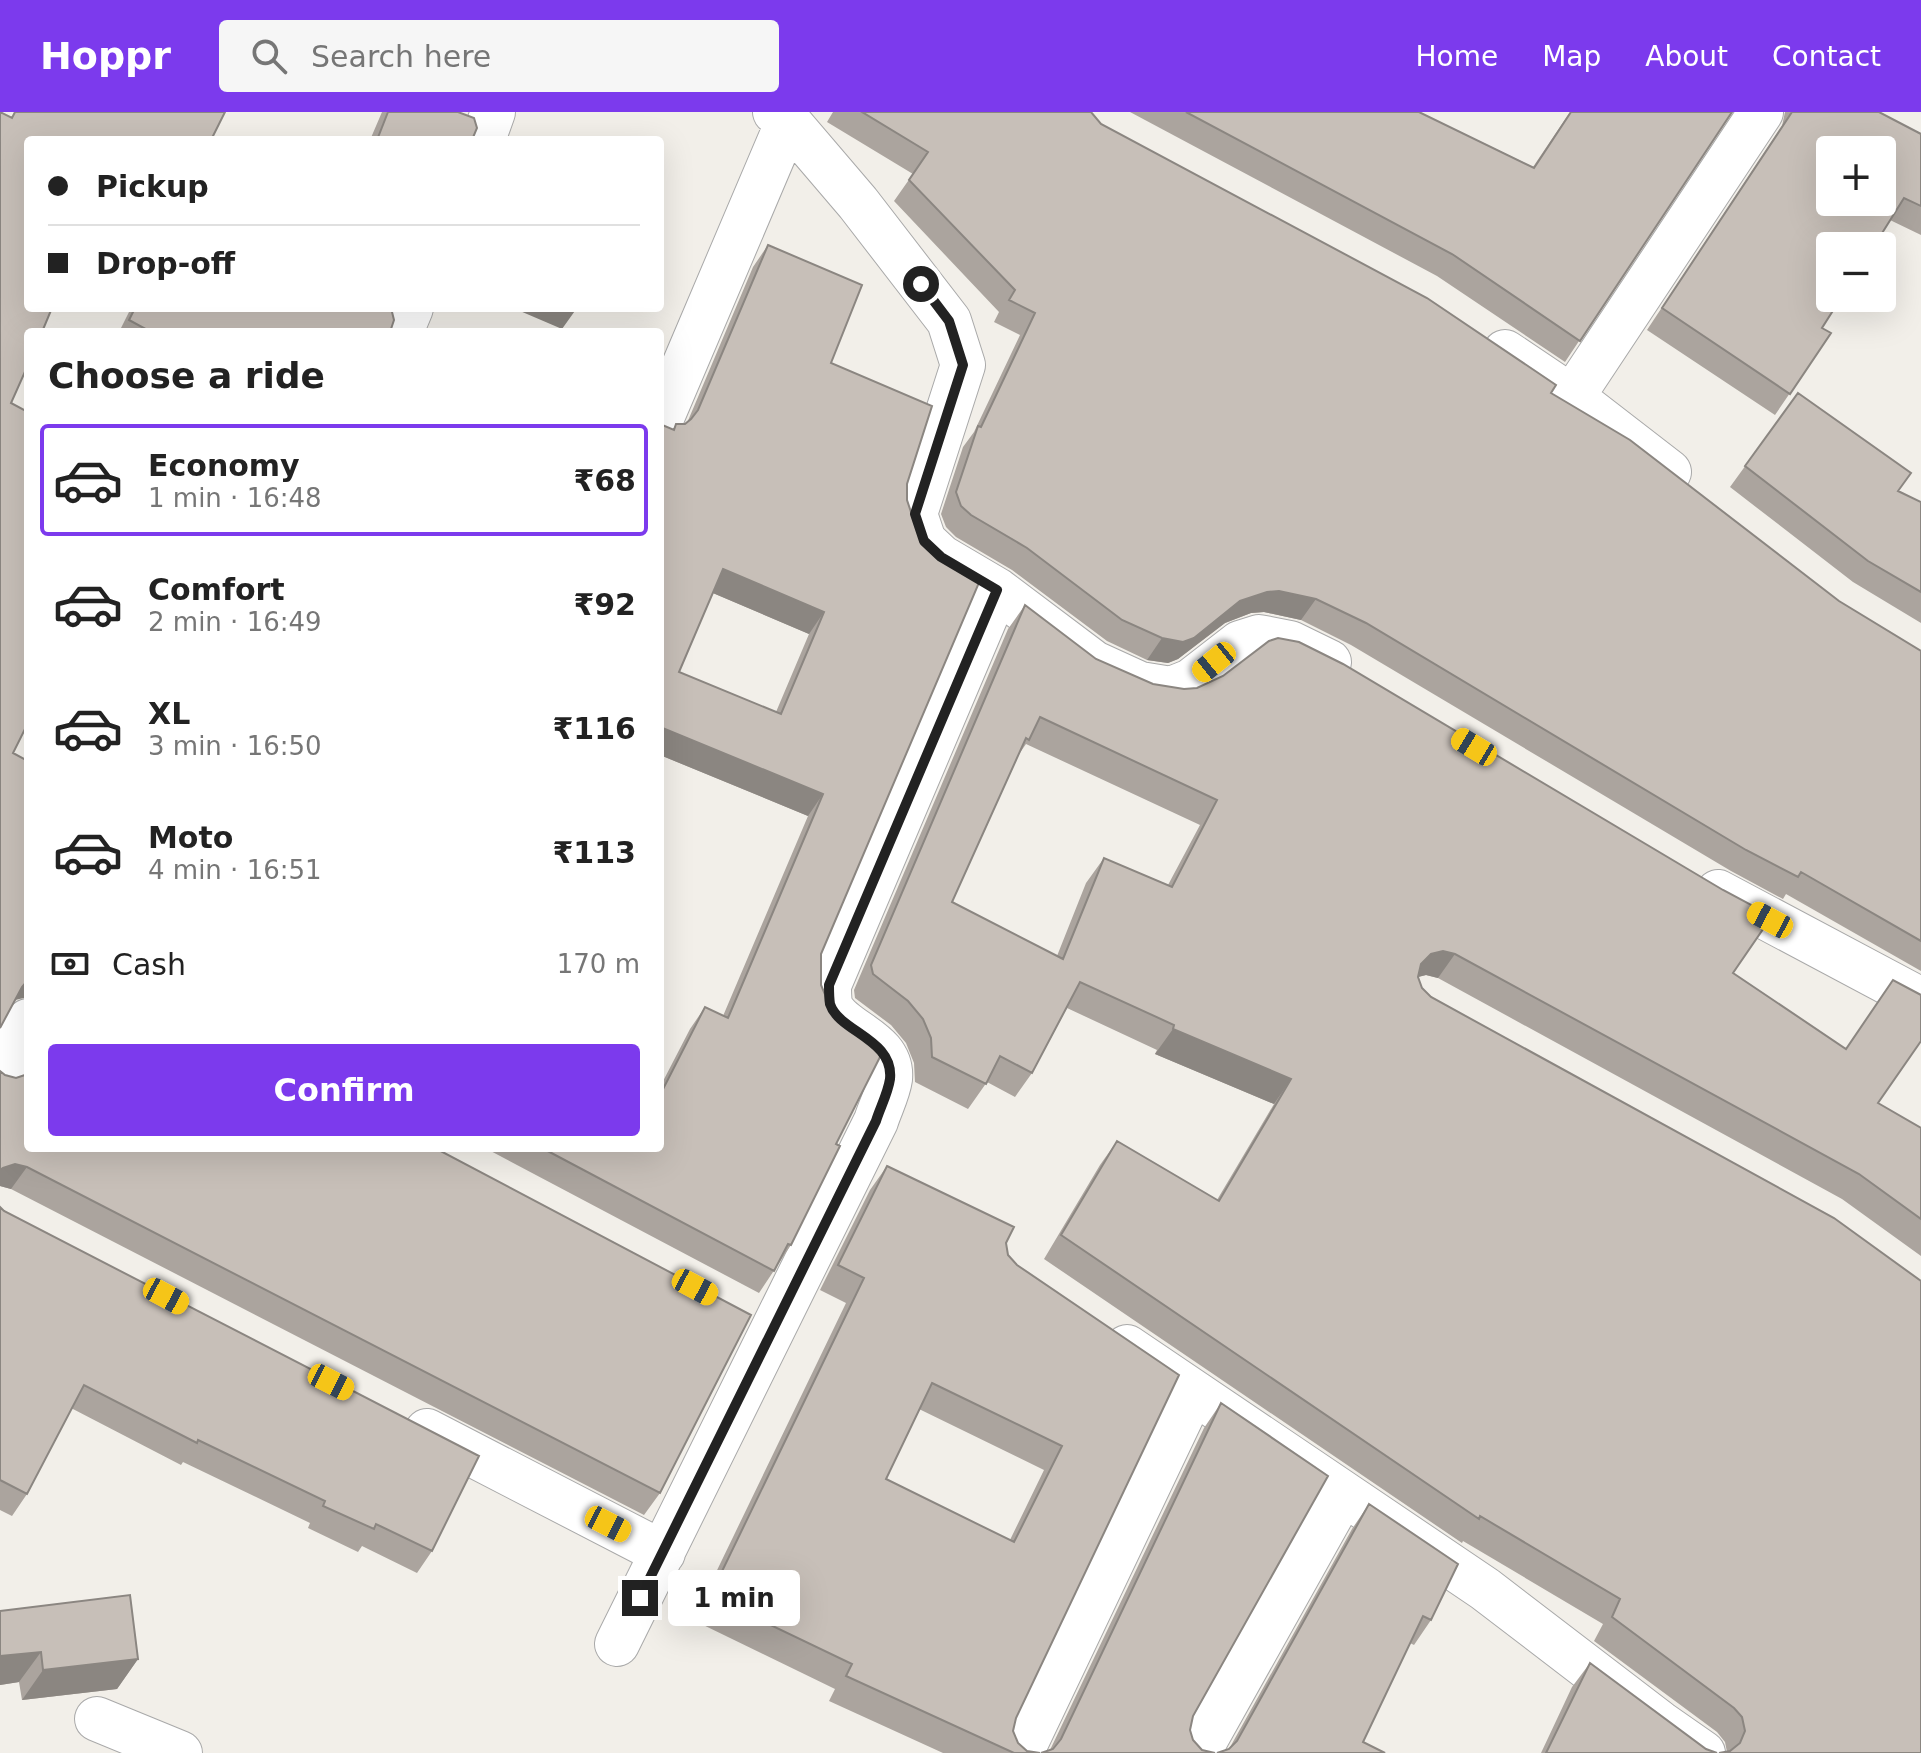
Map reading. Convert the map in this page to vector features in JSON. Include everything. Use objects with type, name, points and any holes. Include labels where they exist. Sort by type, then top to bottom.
[{"type":"street","points":[[484,136],[493,112]]},
{"type":"street","points":[[1572,397],[1761,112]]},
{"type":"street","points":[[664,412],[782,117],[858,203],[949,321],[963,365],[915,514],[924,541],[932,549],[997,590],[1094,663],[1140,684],[1171,689],[1191,681],[1240,643],[1259,637],[1290,643],[1365,682]]},
{"type":"street","points":[[1474,331],[1572,397],[1705,500]]},
{"type":"street","points":[[617,1644],[876,1121],[890,1077],[885,1058],[869,1038],[844,1021],[830,1006],[829,985],[997,590]]},
{"type":"street","points":[[1678,869],[1921,1000]]},
{"type":"street","points":[[0,1075],[24,1029]]},
{"type":"street","points":[[733,1307],[774,1329]]},
{"type":"street","points":[[1091,1322],[1485,1589],[1703,1753]]},
{"type":"street","points":[[1021,1753],[1193,1392]]},
{"type":"street","points":[[395,1415],[663,1553]]},
{"type":"street","points":[[1198,1753],[1343,1494]]},
{"type":"street","points":[[97,1719],[180,1753]]},
{"type":"building","points":[[0,112],[12,118],[15,112],[225,112],[213,136],[24,136],[24,312],[50,312],[44,328],[24,328],[24,374],[11,403],[24,410],[24,731],[13,753],[24,759],[24,985],[0,1028]]},
{"type":"building","points":[[388,112],[458,112],[474,118],[477,128],[474,136],[379,136]]},
{"type":"building","points":[[862,112],[1091,112],[1101,124],[1427,298],[1556,385],[1551,393],[1630,440],[1839,601],[1921,651],[1921,941],[1801,872],[1798,877],[1746,850],[1366,623],[1316,599],[1279,591],[1267,592],[1240,601],[1194,638],[1183,642],[1162,638],[1122,620],[1027,548],[971,515],[961,506],[956,492],[978,426],[981,427],[1035,313],[1009,300],[1015,290],[909,180],[928,152]]},
{"type":"building","points":[[1186,112],[1419,112],[1534,168],[1571,112],[1732,112],[1580,341],[1452,254]]},
{"type":"building","points":[[1792,112],[1879,112],[1921,134],[1921,206],[1904,198],[1896,211],[1896,136],[1816,136],[1816,216],[1893,216],[1883,232],[1816,232],[1816,312],[1832,312],[1822,328],[1831,333],[1790,394],[1662,308]]},
{"type":"building","points":[[768,245],[862,285],[831,363],[932,406],[907,484],[907,500],[922,537],[944,556],[981,578],[821,954],[821,985],[829,1004],[844,1020],[874,1041],[880,1050],[880,1057],[836,1144],[840,1146],[791,1245],[788,1244],[774,1271],[550,1152],[664,1152],[664,1087],[705,1007],[728,1018],[823,794],[664,729],[664,426],[674,430],[676,424],[685,424],[698,410]],"holes":[[[723,569],[824,612],[781,714],[679,672]]]},
{"type":"building","points":[[133,312],[392,312],[394,320],[391,328],[144,328],[129,320]]},
{"type":"building","points":[[1798,393],[1911,473],[1898,491],[1921,502],[1921,592],[1868,561],[1745,466]]},
{"type":"building","points":[[1025,605],[1096,659],[1153,684],[1197,688],[1223,676],[1269,641],[1278,638],[1299,642],[1343,664],[1772,916],[1733,973],[1846,1049],[1893,980],[1921,995],[1921,1041],[1878,1103],[1921,1128],[1921,1219],[1859,1174],[1455,954],[1443,951],[1431,954],[1421,964],[1418,977],[1422,988],[1431,997],[1834,1218],[1921,1281],[1921,1753],[1719,1753],[1730,1751],[1740,1743],[1745,1731],[1742,1717],[1612,1617],[1620,1599],[1480,1516],[1479,1519],[1061,1235],[1117,1141],[1219,1201],[1291,1079],[1173,1029],[1174,1025],[1080,982],[1032,1073],[1000,1056],[986,1084],[932,1057],[931,1038],[923,1019],[908,1001],[873,974],[871,965]],"holes":[[[1040,717],[1217,800],[1172,887],[1104,858],[1063,959],[952,902],[1026,738],[1029,740]]]},
{"type":"building","points":[[0,1071],[16,1078],[24,1075],[24,1152],[443,1152],[751,1315],[660,1493],[27,1167],[15,1164],[0,1170]]},
{"type":"building","points":[[887,1166],[1014,1227],[1006,1243],[1008,1255],[1017,1265],[1179,1375],[1016,1718],[1013,1731],[1018,1743],[1027,1751],[1040,1753],[1014,1753],[846,1676],[852,1664],[710,1596],[864,1278],[838,1265]],"holes":[[[932,1383],[1062,1446],[1014,1542],[886,1479]]]},
{"type":"building","points":[[0,1207],[479,1456],[432,1551],[376,1524],[374,1529],[323,1506],[325,1501],[198,1440],[197,1443],[84,1385],[27,1494],[0,1480]]},
{"type":"building","points":[[1221,1403],[1328,1476],[1193,1716],[1190,1730],[1193,1740],[1202,1750],[1215,1753],[1041,1753],[1053,1749],[1061,1739]]},
{"type":"building","points":[[1369,1504],[1458,1564],[1431,1620],[1423,1616],[1363,1742],[1385,1753],[1217,1753],[1229,1749],[1237,1741]]},
{"type":"building","points":[[130,1595],[138,1659],[43,1670],[41,1652],[0,1656],[0,1611]]},
{"type":"building","points":[[1590,1663],[1706,1749],[1717,1753],[1546,1753]]},
{"type":"route","points":[[640,1598],[876,1121],[890,1077],[885,1058],[869,1038],[844,1021],[830,1006],[829,985],[997,590],[941,557],[924,541],[915,514],[963,365],[949,321],[921,284]]}]
